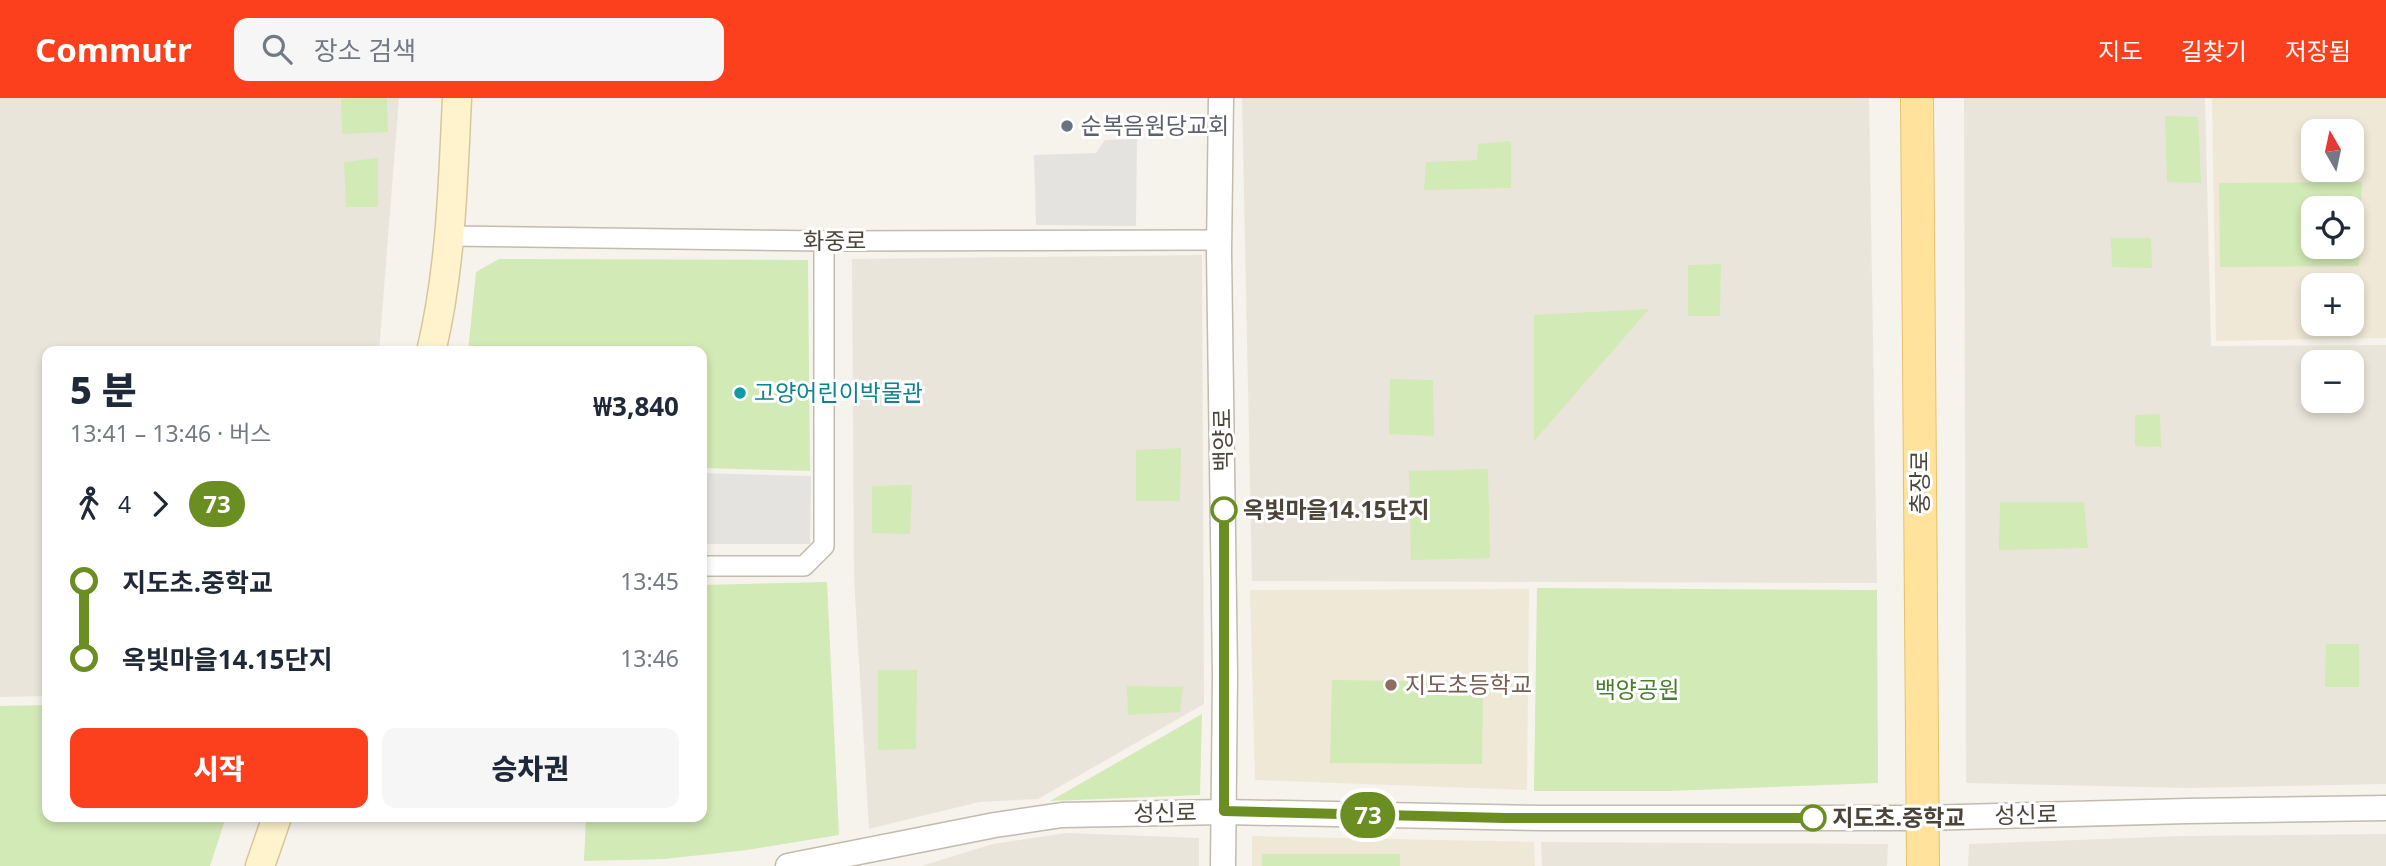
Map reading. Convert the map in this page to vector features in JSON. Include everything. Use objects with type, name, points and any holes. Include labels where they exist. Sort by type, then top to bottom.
[{"type":"main road","points":[[432,346],[450,236],[457,98]]},
{"type":"main road","name":"충장로","points":[[1917,98],[1923,866]]},
{"type":"main road","points":[[260,866],[275,822]]},
{"type":"street","name":"백양로","points":[[1221,98],[1219,240],[1225,573],[1223,866]]},
{"type":"street","name":"화중로","points":[[450,236],[824,241],[1219,240]]},
{"type":"street","points":[[707,566],[804,566],[824,546],[824,241]]},
{"type":"street","name":"성신로","points":[[788,866],[995,825],[1062,815],[1224,811],[1530,818],[1923,818],[2188,810],[2386,808]]},
{"type":"shaded area","points":[[0,98],[399,98],[379,346],[42,346],[42,696],[0,697]]},
{"type":"shaded area","points":[[1242,98],[1869,98],[1877,583],[1252,581]]},
{"type":"shaded area","points":[[1964,98],[2205,98],[2211,346],[2386,345],[2386,784],[2189,788],[1966,783]]},
{"type":"shaded area","points":[[2212,98],[2386,98],[2386,338],[2216,341]]},
{"type":"shaded area","points":[[1137,139],[1136,226],[1036,225],[1034,155],[1096,153],[1105,140]]},
{"type":"shaded area","points":[[1202,255],[1204,704],[1038,799],[979,802],[869,829],[854,579],[852,259]]},
{"type":"shaded area","points":[[707,473],[811,476],[810,544],[707,544]]},
{"type":"shaded area","name":"지도초등학교","points":[[1529,589],[1527,790],[1255,780],[1250,590]]},
{"type":"shaded area","points":[[1067,833],[1199,838],[1199,866],[921,866],[993,844]]},
{"type":"shaded area","points":[[2386,834],[2386,866],[1968,866],[1969,844],[2182,836]]},
{"type":"shaded area","points":[[1252,836],[1534,842],[1535,866],[1252,866]]},
{"type":"shaded area","points":[[1541,842],[1888,844],[1887,866],[1542,866]]},
{"type":"green space","points":[[341,98],[387,98],[388,132],[342,134]]},
{"type":"green space","points":[[2165,116],[2198,117],[2201,183],[2167,182]]},
{"type":"green space","points":[[1511,141],[1511,188],[1424,190],[1426,162],[1477,160],[1478,144]]},
{"type":"green space","points":[[378,158],[378,207],[346,207],[344,162]]},
{"type":"green space","points":[[2362,182],[2362,196],[2301,196],[2301,259],[2359,259],[2359,266],[2220,267],[2219,183]]},
{"type":"green space","points":[[2111,238],[2151,238],[2152,268],[2112,267]]},
{"type":"green space","points":[[499,259],[808,260],[810,471],[707,468],[707,346],[469,346],[476,272]]},
{"type":"green space","points":[[1721,264],[1720,316],[1688,316],[1688,265]]},
{"type":"green space","points":[[1649,309],[1534,441],[1534,315]]},
{"type":"green space","points":[[1390,379],[1433,380],[1434,436],[1389,434]]},
{"type":"green space","points":[[2160,414],[2161,447],[2135,446],[2135,415]]},
{"type":"green space","points":[[1181,448],[1180,501],[1136,501],[1136,450]]},
{"type":"green space","points":[[1488,469],[1490,558],[1411,560],[1409,471]]},
{"type":"green space","points":[[912,485],[910,534],[872,533],[872,486]]},
{"type":"green space","points":[[2000,502],[2084,502],[2088,548],[1999,550]]},
{"type":"green space","points":[[827,582],[839,835],[747,850],[664,859],[584,861],[586,822],[707,822],[707,585]]},
{"type":"green space","name":"백양공원","points":[[1537,588],[1877,590],[1878,783],[1670,791],[1534,791]]},
{"type":"green space","points":[[2326,644],[2359,644],[2359,687],[2325,687]]},
{"type":"green space","points":[[878,670],[917,670],[916,749],[878,750]]},
{"type":"green space","points":[[1332,680],[1483,682],[1482,764],[1330,763]]},
{"type":"green space","points":[[1127,686],[1183,687],[1180,712],[1128,715]]},
{"type":"green space","points":[[42,705],[42,822],[224,822],[210,866],[0,866],[0,706]]},
{"type":"green space","points":[[1202,714],[1200,795],[1050,801]]},
{"type":"green space","points":[[1262,854],[1400,854],[1400,866],[1262,866]]},
{"type":"bus line","name":"73","points":[[1224,510],[1224,811],[1505,818],[1813,818]]},
{"type":"place","name":"순복음원당교회","points":[[1067,126]]},
{"type":"place","name":"고양어린이박물관","points":[[740,393]]},
{"type":"place","name":"옥빛마을14.15단지","points":[[1224,510]]},
{"type":"place","name":"지도초등학교","points":[[1391,685]]},
{"type":"place","name":"지도초.중학교","points":[[1813,818]]}]
